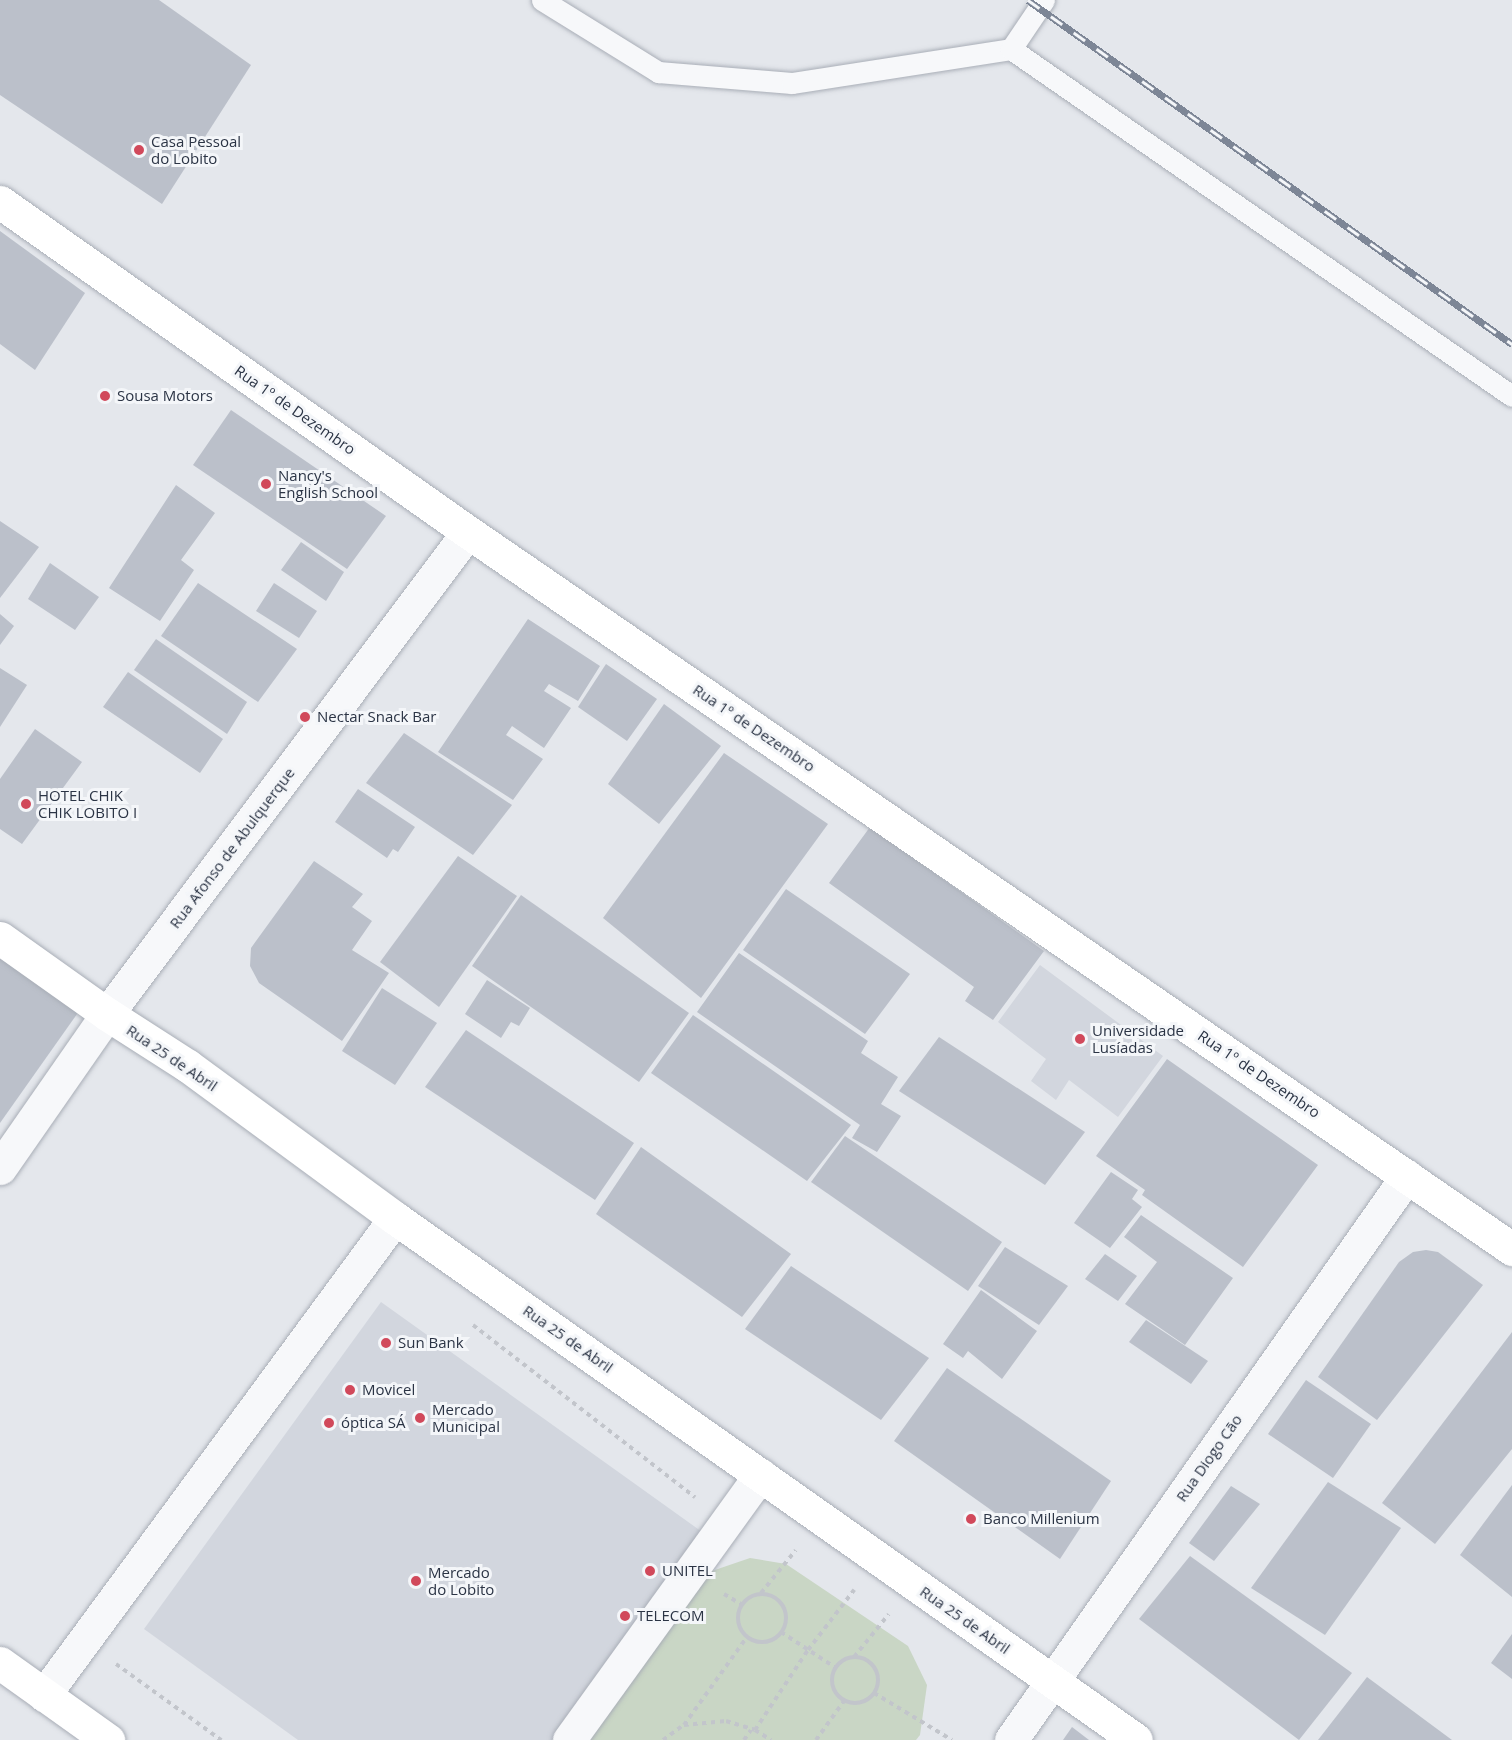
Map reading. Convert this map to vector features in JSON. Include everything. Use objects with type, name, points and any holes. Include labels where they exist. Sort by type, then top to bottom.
[{"type":"main road","name":"Rua 1º de Dezembro","points":[[0,201],[468,532],[1512,1249]]},
{"type":"main road","name":"Rua 25 de Abril","points":[[0,938],[107,1014],[188,1066],[395,1218],[1136,1740]]},
{"type":"main road","points":[[0,1663],[108,1740]]},
{"type":"street","name":"Rua Afonso de Abulquerque","points":[[0,1168],[107,1014],[468,532]]},
{"type":"street","name":"Rua Diogo Cão","points":[[1011,1740],[1407,1176]]},
{"type":"street","points":[[44,1695],[395,1218]]},
{"type":"street","points":[[569,1740],[760,1475]]},
{"type":"lane","points":[[542,0],[658,72],[792,84],[1011,49],[1512,396]]},
{"type":"lane","points":[[1011,49],[1044,0]]},
{"type":"path","points":[[466,1320],[727,1521]]},
{"type":"path","points":[[760,1594],[775,1598],[784,1610],[786,1618],[781,1632],[769,1641],[761,1642],[747,1637],[739,1626],[738,1612],[747,1600],[760,1594],[821,1518]]},
{"type":"path","points":[[744,1740],[808,1650],[878,1558]]},
{"type":"path","points":[[854,1657],[914,1584]]},
{"type":"path","points":[[781,1632],[836,1668]]},
{"type":"path","points":[[663,1740],[684,1725],[747,1637]]},
{"type":"path","points":[[84,1640],[221,1740]]},
{"type":"path","points":[[854,1657],[868,1661],[877,1672],[879,1679],[874,1693],[864,1702],[850,1703],[844,1701],[834,1690],[832,1683],[836,1668],[846,1659],[854,1657]]},
{"type":"path","points":[[874,1693],[952,1740]]},
{"type":"path","points":[[816,1740],[844,1701]]},
{"type":"path","points":[[684,1725],[726,1721],[753,1730],[771,1740]]},
{"type":"shaded area","name":"Universidade Lusíadas","points":[[1040,965],[1163,1056],[1118,1117],[1069,1080],[1056,1100],[1031,1081],[1046,1059],[998,1022]]},
{"type":"shaded area","name":"Mercado Municipal","points":[[381,1302],[705,1534],[556,1740],[298,1740],[144,1629]]},
{"type":"green space","points":[[750,1558],[786,1564],[908,1646],[927,1685],[920,1735],[916,1740],[589,1740],[709,1572]]},
{"type":"building","name":"Casa Pessoal do Lobito","points":[[0,0],[159,0],[251,65],[162,204],[0,95]]},
{"type":"building","points":[[0,231],[85,293],[35,370],[0,344]]},
{"type":"building","points":[[231,410],[386,516],[347,569],[193,465]]},
{"type":"building","points":[[176,485],[215,513],[181,560],[194,570],[160,621],[109,588]]},
{"type":"building","points":[[0,521],[39,547],[0,598]]},
{"type":"building","points":[[301,542],[344,572],[326,601],[281,570]]},
{"type":"building","points":[[50,563],[99,597],[75,630],[28,599]]},
{"type":"building","points":[[198,583],[297,649],[258,702],[161,636]]},
{"type":"building","points":[[274,583],[317,611],[299,638],[256,611]]},
{"type":"building","points":[[0,614],[14,626],[0,645]]},
{"type":"building","points":[[528,619],[600,666],[578,701],[549,684],[544,691],[571,708],[544,748],[512,726],[506,735],[543,759],[513,800],[438,752]]},
{"type":"building","points":[[156,639],[247,702],[227,734],[134,670]]},
{"type":"building","points":[[606,664],[657,699],[627,741],[578,707]]},
{"type":"building","points":[[0,668],[27,685],[0,727]]},
{"type":"building","points":[[128,672],[223,739],[200,773],[103,707]]},
{"type":"building","points":[[664,704],[721,746],[659,824],[608,784]]},
{"type":"building","name":"HOTEL CHIK CHIK LOBITO I","points":[[35,729],[82,762],[22,844],[0,829],[0,779]]},
{"type":"building","points":[[404,733],[512,805],[473,855],[366,783]]},
{"type":"building","points":[[724,753],[828,824],[701,998],[603,918]]},
{"type":"building","points":[[358,789],[415,827],[398,852],[393,849],[387,858],[335,822]]},
{"type":"building","points":[[870,827],[1044,951],[993,1020],[965,1001],[974,987],[829,883]]},
{"type":"building","points":[[458,856],[517,896],[439,1007],[380,962]]},
{"type":"building","points":[[314,861],[363,894],[352,907],[372,921],[352,950],[389,973],[342,1041],[259,983],[250,966],[251,948]]},
{"type":"building","points":[[786,889],[910,974],[865,1034],[743,950]]},
{"type":"building","points":[[521,895],[689,1013],[639,1082],[472,966]]},
{"type":"building","points":[[0,949],[82,1007],[0,1123]]},
{"type":"building","points":[[739,953],[868,1041],[861,1053],[898,1077],[881,1104],[901,1116],[877,1152],[852,1138],[860,1125],[697,1012]]},
{"type":"building","points":[[487,980],[530,1008],[519,1026],[511,1022],[501,1038],[465,1014]]},
{"type":"building","points":[[382,988],[437,1023],[395,1085],[342,1051]]},
{"type":"building","points":[[693,1015],[851,1125],[807,1181],[651,1073]]},
{"type":"building","points":[[466,1030],[634,1143],[595,1200],[425,1087]]},
{"type":"building","points":[[939,1037],[1085,1132],[1045,1185],[899,1091]]},
{"type":"building","points":[[1167,1059],[1318,1165],[1243,1267],[1142,1195],[1145,1190],[1096,1156]]},
{"type":"building","points":[[845,1136],[1002,1242],[968,1291],[811,1182]]},
{"type":"building","points":[[641,1147],[791,1254],[742,1317],[596,1214]]},
{"type":"building","points":[[1111,1172],[1138,1190],[1132,1199],[1142,1207],[1110,1248],[1074,1223]]},
{"type":"building","points":[[1141,1215],[1233,1278],[1185,1345],[1125,1304],[1157,1262],[1124,1237]]},
{"type":"building","points":[[1005,1247],[1068,1286],[1039,1325],[978,1286]]},
{"type":"building","points":[[1426,1250],[1438,1252],[1483,1285],[1377,1420],[1318,1377],[1399,1262],[1413,1252]]},
{"type":"building","points":[[1105,1254],[1137,1276],[1118,1301],[1085,1279]]},
{"type":"building","points":[[791,1266],[929,1358],[881,1420],[745,1329]]},
{"type":"building","points":[[981,1290],[1037,1331],[1002,1379],[968,1351],[963,1358],[943,1344]]},
{"type":"building","points":[[1146,1320],[1208,1361],[1191,1384],[1129,1342]]},
{"type":"building","points":[[1512,1332],[1512,1449],[1435,1544],[1382,1503]]},
{"type":"building","points":[[947,1368],[1111,1481],[1060,1559],[894,1441]]},
{"type":"building","points":[[1306,1380],[1371,1424],[1333,1478],[1268,1434]]},
{"type":"building","points":[[1328,1482],[1401,1528],[1325,1635],[1251,1588]]},
{"type":"building","points":[[1512,1485],[1512,1597],[1460,1555]]},
{"type":"building","points":[[1231,1486],[1260,1504],[1214,1561],[1189,1543]]},
{"type":"building","points":[[1190,1556],[1352,1673],[1299,1740],[1139,1619]]},
{"type":"building","points":[[1512,1634],[1512,1679],[1491,1663]]},
{"type":"building","points":[[1367,1677],[1452,1740],[1318,1740]]},
{"type":"building","points":[[1072,1727],[1089,1740],[1063,1740]]},
{"type":"railway","points":[[1028,0],[1512,344]]},
{"type":"place","name":"Casa Pessoal do Lobito","points":[[139,150]]},
{"type":"place","name":"Sousa Motors","points":[[105,396]]},
{"type":"place","name":"Nancy's English School","points":[[266,484]]},
{"type":"place","name":"Nectar Snack Bar","points":[[305,717]]},
{"type":"place","name":"HOTEL CHIK CHIK LOBITO I","points":[[26,804]]},
{"type":"place","name":"Universidade Lusíadas","points":[[1080,1039]]},
{"type":"place","name":"Sun Bank","points":[[386,1343]]},
{"type":"place","name":"Movicel","points":[[350,1390]]},
{"type":"place","name":"Mercado Municipal","points":[[420,1418]]},
{"type":"place","name":"óptica SÁ","points":[[329,1423]]},
{"type":"place","name":"Banco Millenium","points":[[971,1519]]},
{"type":"place","name":"UNITEL","points":[[650,1571]]},
{"type":"place","name":"Mercado do Lobito","points":[[416,1581]]},
{"type":"place","name":"TELECOM","points":[[625,1616]]}]
